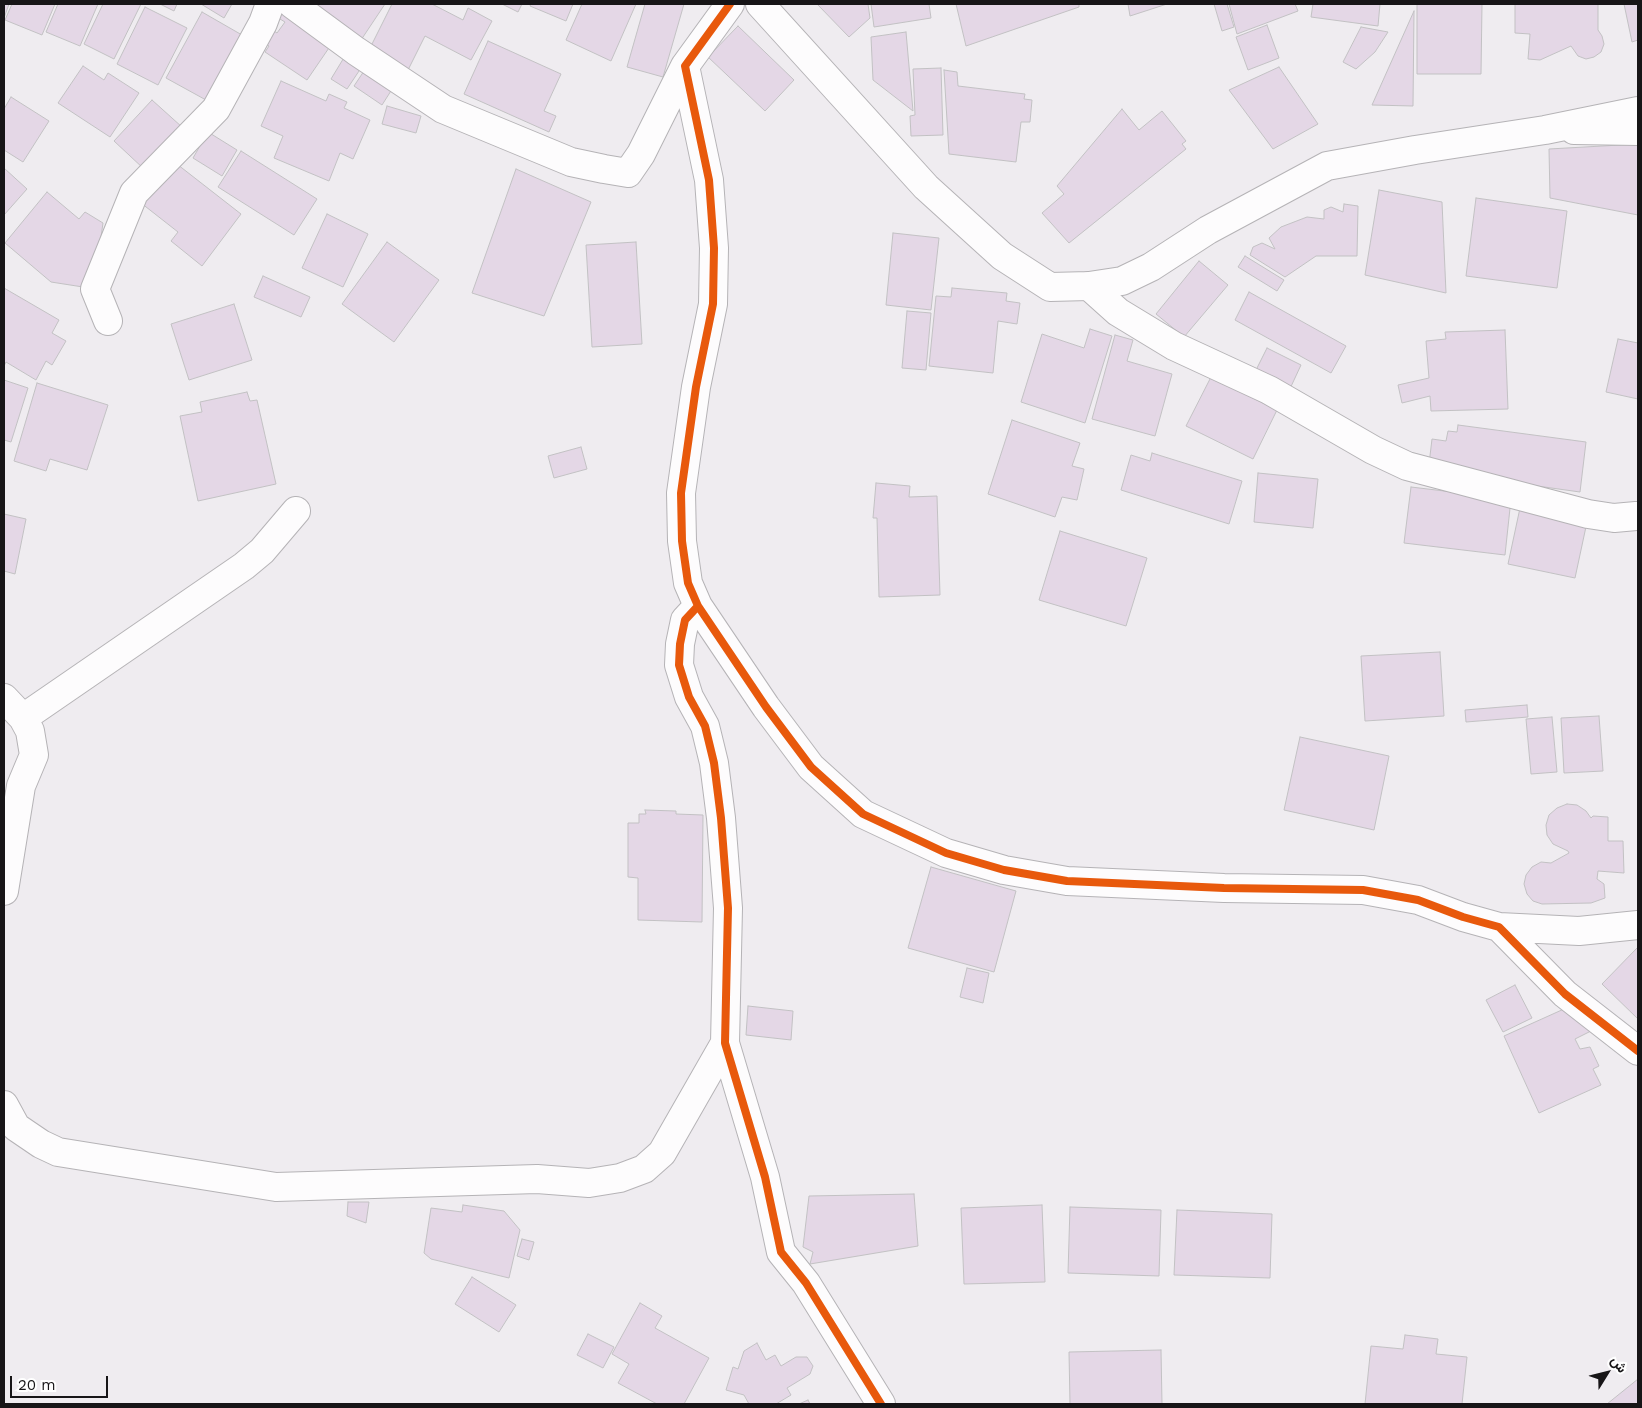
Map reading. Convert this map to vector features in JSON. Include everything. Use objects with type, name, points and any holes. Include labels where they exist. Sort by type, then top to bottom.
[{"type":"street","points":[[108,320],[95,289],[134,193],[216,109],[263,23],[270,4]]},
{"type":"street","points":[[292,4],[356,51],[442,109],[571,162],[628,173],[641,154],[685,66],[730,4]]},
{"type":"street","points":[[767,6],[878,137],[926,186],[1002,256],[1050,287],[1089,286],[1122,281],[1151,267],[1208,230],[1327,166],[1545,130],[1638,111]]},
{"type":"street","points":[[685,66],[709,180],[714,248],[713,304],[696,387],[681,493],[682,541],[688,583],[698,606],[766,707],[811,767],[830,786],[863,814],[946,853],[1004,870],[1067,881],[1224,888],[1364,890],[1418,900],[1463,918],[1499,927],[1579,931],[1638,925]]},
{"type":"street","points":[[1545,130],[1638,131]]},
{"type":"street","points":[[1089,286],[1118,312],[1174,346],[1269,390],[1373,450],[1407,466],[1588,514],[1614,518],[1636,516]]},
{"type":"street","points":[[23,718],[244,566],[262,551],[296,510]]},
{"type":"street","points":[[698,606],[685,620],[680,644],[679,665],[689,697],[705,726],[714,763],[721,818],[728,908],[725,1043],[766,1177],[781,1252],[806,1283],[880,1404]]},
{"type":"street","points":[[4,698],[23,718],[30,731],[34,755],[21,786],[4,891]]},
{"type":"street","points":[[1499,927],[1565,994],[1638,1051]]},
{"type":"street","points":[[4,1105],[16,1127],[41,1144],[58,1152],[276,1187],[537,1178],[589,1183],[620,1178],[644,1169],[662,1153],[725,1043]]},
{"type":"building","points":[[4,4],[9,4],[4,18]]},
{"type":"building","points":[[12,4],[55,4],[42,35],[5,20]]},
{"type":"building","points":[[58,4],[98,4],[80,46],[46,32]]},
{"type":"building","points":[[103,4],[141,4],[114,59],[84,44]]},
{"type":"building","points":[[160,4],[177,4],[174,11]]},
{"type":"building","points":[[201,4],[232,4],[224,18]]},
{"type":"building","points":[[305,4],[385,4],[361,40]]},
{"type":"building","points":[[392,4],[432,4],[463,20],[468,8],[492,21],[471,60],[425,36],[408,70],[369,50]]},
{"type":"building","points":[[502,4],[522,4],[518,12]]},
{"type":"building","points":[[531,4],[573,4],[566,21],[530,6]]},
{"type":"building","points":[[582,4],[636,4],[611,61],[566,40]]},
{"type":"building","points":[[645,4],[684,4],[663,77],[627,67]]},
{"type":"building","points":[[817,4],[868,4],[870,18],[849,37]]},
{"type":"building","points":[[871,4],[929,4],[931,18],[874,27]]},
{"type":"building","points":[[956,4],[1079,4],[1079,7],[966,46]]},
{"type":"building","points":[[1128,4],[1167,4],[1130,16]]},
{"type":"building","points":[[1214,4],[1227,4],[1234,27],[1222,31]]},
{"type":"building","points":[[1229,4],[1295,4],[1298,11],[1237,34]]},
{"type":"building","points":[[1313,4],[1380,4],[1378,26],[1311,17]]},
{"type":"building","points":[[1417,4],[1482,4],[1481,74],[1417,74]]},
{"type":"building","points":[[1515,4],[1598,4],[1598,30],[1604,44],[1601,52],[1594,57],[1586,59],[1578,56],[1571,46],[1540,60],[1528,59],[1530,34],[1515,33]]},
{"type":"building","points":[[1624,4],[1638,4],[1638,40],[1632,42]]},
{"type":"building","points":[[145,7],[187,28],[158,85],[117,64]]},
{"type":"building","points":[[281,7],[333,42],[307,80],[265,52],[269,46],[261,40],[270,28],[277,33],[285,22],[275,16]]},
{"type":"building","points":[[1414,11],[1413,106],[1372,105]]},
{"type":"building","points":[[202,12],[242,35],[206,100],[166,78]]},
{"type":"building","points":[[1267,25],[1279,58],[1248,70],[1236,37]]},
{"type":"building","points":[[738,26],[794,80],[765,111],[708,57]]},
{"type":"building","points":[[1361,27],[1388,32],[1375,52],[1356,69],[1343,62]]},
{"type":"building","points":[[906,32],[913,111],[873,80],[871,37]]},
{"type":"building","points":[[488,41],[561,74],[544,111],[556,116],[549,132],[464,94]]},
{"type":"building","points":[[348,51],[365,62],[347,89],[331,79]]},
{"type":"building","points":[[368,65],[396,83],[382,105],[354,86]]},
{"type":"building","points":[[83,66],[104,80],[108,73],[139,93],[110,137],[58,103]]},
{"type":"building","points":[[1279,67],[1318,124],[1273,149],[1229,90]]},
{"type":"building","points":[[941,68],[943,135],[911,136],[910,116],[915,115],[913,69]]},
{"type":"building","points":[[944,70],[957,72],[958,86],[1025,94],[1024,99],[1032,100],[1030,122],[1021,122],[1016,162],[949,154]]},
{"type":"building","points":[[281,81],[326,101],[329,94],[347,102],[344,108],[370,120],[353,159],[340,153],[329,181],[274,158],[283,136],[261,126]]},
{"type":"building","points":[[11,97],[49,121],[23,162],[4,150],[4,109]]},
{"type":"building","points":[[152,100],[182,127],[144,169],[114,141]]},
{"type":"building","points":[[387,106],[421,116],[416,133],[382,124]]},
{"type":"building","points":[[1122,109],[1139,130],[1162,111],[1186,141],[1182,144],[1186,149],[1069,243],[1042,213],[1064,194],[1057,186]]},
{"type":"building","points":[[208,132],[237,150],[222,176],[193,158]]},
{"type":"building","points":[[1638,144],[1638,215],[1550,198],[1549,149]]},
{"type":"building","points":[[241,151],[317,199],[294,235],[218,187]]},
{"type":"building","points":[[173,161],[241,214],[202,266],[171,241],[178,232],[141,203]]},
{"type":"building","points":[[4,168],[27,189],[4,215]]},
{"type":"building","points":[[516,169],[591,202],[544,316],[472,293]]},
{"type":"building","points":[[1379,190],[1442,202],[1446,293],[1365,275]]},
{"type":"building","points":[[47,192],[79,219],[85,212],[103,223],[101,237],[83,287],[51,282],[5,243]]},
{"type":"building","points":[[1476,198],[1567,211],[1557,288],[1466,276]]},
{"type":"building","points":[[1344,204],[1358,206],[1357,256],[1316,256],[1285,277],[1250,255],[1253,247],[1262,243],[1275,249],[1269,238],[1281,227],[1307,217],[1324,219],[1324,210],[1331,207],[1343,212]]},
{"type":"building","points":[[327,214],[368,234],[343,287],[302,268]]},
{"type":"building","points":[[893,233],[939,238],[931,310],[886,305]]},
{"type":"building","points":[[387,242],[439,280],[394,342],[342,304]]},
{"type":"building","points":[[636,242],[642,344],[592,347],[586,245]]},
{"type":"building","points":[[1245,256],[1284,280],[1277,291],[1238,267]]},
{"type":"building","points":[[1199,261],[1228,285],[1184,337],[1156,314]]},
{"type":"building","points":[[263,276],[310,297],[301,317],[254,297]]},
{"type":"building","points":[[4,288],[59,320],[52,333],[66,341],[52,365],[46,361],[36,380],[6,362],[4,366]]},
{"type":"building","points":[[952,288],[1007,293],[1006,301],[1020,303],[1017,324],[998,321],[993,373],[929,366],[936,296],[951,297]]},
{"type":"building","points":[[1249,292],[1346,346],[1331,373],[1235,320]]},
{"type":"building","points":[[234,304],[252,360],[189,380],[171,324]]},
{"type":"building","points":[[907,311],[931,313],[926,370],[902,368]]},
{"type":"building","points":[[1090,329],[1112,336],[1085,423],[1021,402],[1042,334],[1084,348]]},
{"type":"building","points":[[1505,330],[1508,409],[1431,411],[1430,396],[1402,403],[1398,385],[1429,378],[1426,341],[1446,339],[1445,332]]},
{"type":"building","points":[[1115,335],[1133,340],[1127,361],[1172,374],[1155,436],[1092,419]]},
{"type":"building","points":[[1618,339],[1638,343],[1638,399],[1606,392]]},
{"type":"building","points":[[1267,348],[1301,365],[1288,393],[1253,376]]},
{"type":"building","points":[[1211,377],[1277,410],[1253,459],[1186,426]]},
{"type":"building","points":[[4,380],[28,388],[11,442],[4,440]]},
{"type":"building","points":[[37,383],[108,405],[87,470],[50,459],[46,471],[14,461]]},
{"type":"building","points":[[247,392],[250,401],[257,400],[276,484],[198,501],[180,416],[202,412],[200,402]]},
{"type":"building","points":[[1012,420],[1080,443],[1072,466],[1084,469],[1077,500],[1062,497],[1055,517],[988,494]]},
{"type":"building","points":[[1458,425],[1586,442],[1580,492],[1451,474],[1429,464],[1432,439],[1446,441],[1448,431],[1457,432]]},
{"type":"building","points":[[581,447],[587,469],[554,478],[548,456]]},
{"type":"building","points":[[1152,453],[1242,481],[1229,524],[1121,490],[1131,455],[1150,461]]},
{"type":"building","points":[[1258,473],[1318,479],[1313,528],[1254,522]]},
{"type":"building","points":[[876,483],[910,486],[909,497],[937,496],[940,595],[879,597],[877,518],[873,518]]},
{"type":"building","points":[[1411,487],[1511,499],[1505,555],[1404,543]]},
{"type":"building","points":[[1520,508],[1587,522],[1575,578],[1508,564]]},
{"type":"building","points":[[4,514],[26,519],[15,574],[4,571]]},
{"type":"building","points":[[1060,531],[1147,558],[1126,626],[1039,600]]},
{"type":"building","points":[[1440,652],[1444,716],[1365,721],[1361,656]]},
{"type":"building","points":[[1527,705],[1528,717],[1466,722],[1465,710]]},
{"type":"building","points":[[1599,716],[1603,771],[1564,773],[1561,718]]},
{"type":"building","points":[[1552,717],[1557,772],[1531,774],[1526,719]]},
{"type":"building","points":[[1300,737],[1389,756],[1374,830],[1284,810]]},
{"type":"building","points":[[1567,804],[1577,805],[1586,811],[1591,818],[1593,816],[1608,817],[1608,841],[1623,841],[1624,873],[1598,871],[1597,879],[1604,884],[1605,898],[1591,903],[1542,904],[1533,901],[1527,894],[1524,884],[1526,875],[1532,867],[1541,862],[1551,863],[1569,853],[1553,844],[1547,835],[1546,825],[1549,815],[1557,808]]},
{"type":"building","points":[[645,810],[676,811],[676,814],[703,815],[702,922],[638,920],[638,878],[628,877],[628,823],[639,823],[639,814],[646,814]]},
{"type":"building","points":[[931,867],[1016,891],[994,972],[908,948]]},
{"type":"building","points":[[1638,947],[1638,1019],[1602,984]]},
{"type":"building","points":[[967,968],[989,973],[983,1003],[960,997]]},
{"type":"building","points":[[1515,985],[1532,1018],[1503,1032],[1486,1000]]},
{"type":"building","points":[[748,1006],[793,1011],[791,1040],[746,1035]]},
{"type":"building","points":[[1564,1009],[1591,1031],[1575,1039],[1580,1049],[1590,1047],[1599,1066],[1593,1069],[1601,1085],[1539,1113],[1504,1036]]},
{"type":"building","points":[[914,1194],[918,1246],[810,1264],[813,1252],[803,1247],[809,1196]]},
{"type":"building","points":[[348,1202],[369,1202],[366,1223],[347,1216]]},
{"type":"building","points":[[463,1205],[504,1211],[520,1230],[509,1278],[431,1259],[424,1253],[431,1208],[462,1212]]},
{"type":"building","points":[[1042,1205],[1045,1282],[964,1284],[961,1208]]},
{"type":"building","points":[[1070,1207],[1161,1210],[1159,1276],[1068,1273]]},
{"type":"building","points":[[1177,1210],[1272,1214],[1270,1278],[1174,1275]]},
{"type":"building","points":[[522,1239],[534,1242],[529,1260],[517,1256]]},
{"type":"building","points":[[472,1277],[516,1305],[499,1332],[455,1304]]},
{"type":"building","points":[[640,1303],[662,1316],[655,1328],[709,1358],[684,1404],[657,1404],[618,1383],[629,1364],[612,1354]]},
{"type":"building","points":[[588,1334],[614,1347],[603,1368],[577,1355]]},
{"type":"building","points":[[1405,1335],[1438,1339],[1436,1354],[1467,1357],[1462,1404],[1365,1404],[1371,1346],[1403,1349]]},
{"type":"building","points":[[757,1343],[766,1360],[775,1355],[781,1366],[796,1357],[807,1357],[813,1366],[810,1374],[787,1388],[791,1395],[776,1404],[749,1404],[744,1395],[726,1390],[733,1367],[738,1369],[744,1351]]},
{"type":"building","points":[[1161,1350],[1162,1404],[1070,1404],[1069,1352]]},
{"type":"building","points":[[1638,1379],[1638,1404],[1607,1404]]},
{"type":"building","points":[[808,1400],[810,1404],[799,1404]]},
{"type":"cycle path","points":[[730,4],[685,66],[709,180],[714,248],[713,304],[696,387],[681,493],[682,541],[688,583],[698,606],[766,707],[811,767],[863,814],[946,853],[1004,870],[1067,881],[1224,888],[1363,890],[1418,900],[1463,917],[1499,927],[1565,994],[1638,1051]]},
{"type":"cycle path","points":[[698,606],[685,620],[680,644],[679,665],[689,697],[705,726],[714,763],[721,818],[728,908],[725,1043],[765,1177],[781,1252],[806,1283],[881,1404]]}]
